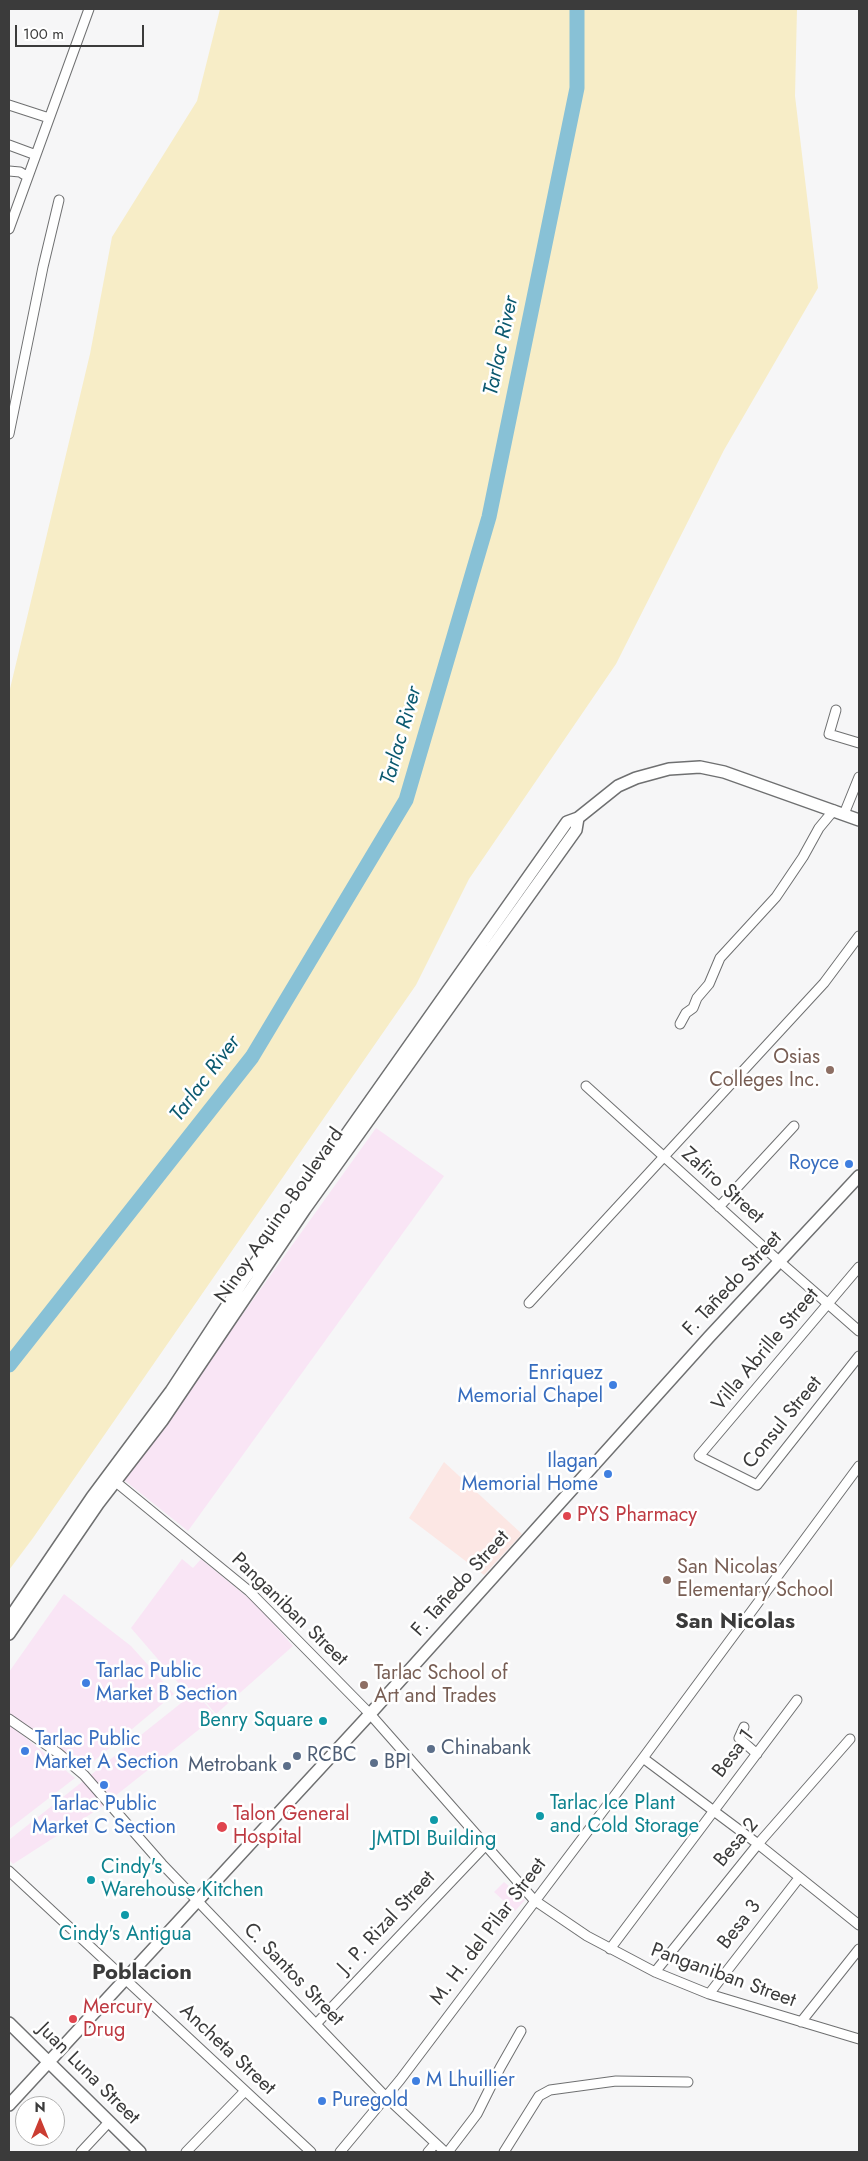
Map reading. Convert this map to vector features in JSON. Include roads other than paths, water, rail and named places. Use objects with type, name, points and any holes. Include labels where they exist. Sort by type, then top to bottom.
[{"type":"main road","name":"Ninoy Aquino Boulevard","points":[[9,1634],[245,1278],[567,822],[578,818],[618,786],[636,778],[670,769],[700,767],[724,772],[859,820]]},
{"type":"main road","name":"F. Tañedo Street","points":[[9,2104],[370,1714],[778,1261],[859,1176]]},
{"type":"main road","name":"Ninoy Aquino Boulevard","points":[[9,1619],[112,1478]]},
{"type":"main road","name":"Juan Luna Street","points":[[9,2023],[140,2152]]},
{"type":"street","points":[[9,228],[89,9]]},
{"type":"street","points":[[9,105],[49,118]]},
{"type":"street","points":[[9,145],[36,155]]},
{"type":"street","points":[[9,171],[20,172],[28,177]]},
{"type":"street","points":[[9,434],[43,266],[59,200]]},
{"type":"street","points":[[836,710],[829,734],[859,743]]},
{"type":"street","points":[[680,1024],[686,1013],[693,1008],[696,998],[709,984],[720,958],[776,897],[803,857],[819,828],[839,812],[859,778]]},
{"type":"street","points":[[529,1303],[824,983],[859,936]]},
{"type":"street","name":"Zafiro Street","points":[[586,1086],[778,1261],[859,1331]]},
{"type":"street","points":[[719,1207],[794,1126]]},
{"type":"street","name":"Villa Abrille Street","points":[[699,1456],[859,1267]]},
{"type":"street","name":"Consul Street","points":[[699,1456],[757,1485],[859,1356]]},
{"type":"street","name":"M. H. del Pilar Street","points":[[340,2152],[386,2097],[643,1758],[859,1466]]},
{"type":"street","name":"Panganiban Street","points":[[112,1478],[250,1591],[370,1714],[534,1900],[569,1925],[655,1972],[709,1994],[859,2039]]},
{"type":"street","name":"Besa 1","points":[[610,1949],[796,1700]]},
{"type":"street","name":"C. Santos Street","points":[[9,1719],[58,1753],[84,1776],[196,1900],[386,2097],[445,2152]]},
{"type":"street","points":[[744,1727],[738,1738],[757,1754]]},
{"type":"street","name":"Besa 2","points":[[655,1972],[758,1844],[850,1739]]},
{"type":"street","points":[[643,1758],[758,1844],[859,1925]]},
{"type":"street","name":"J. P. Rizal Street","points":[[316,2024],[485,1846]]},
{"type":"street","name":"Ancheta Street","points":[[9,1871],[311,2152]]},
{"type":"street","name":"Besa 3","points":[[709,1994],[799,1878]]},
{"type":"street","points":[[801,2022],[859,1949]]},
{"type":"street","points":[[448,2152],[477,2114],[521,2032]]},
{"type":"street","points":[[504,2152],[539,2096],[550,2090],[616,2082],[688,2082]]},
{"type":"street","points":[[186,2152],[245,2091]]},
{"type":"street","points":[[81,2152],[109,2122]]},
{"type":"street","points":[[428,2152],[435,2144]]},
{"type":"waterway","name":"Tarlac River","points":[[9,1365],[252,1057],[406,800],[489,517],[577,88],[577,9]]},
{"type":"place","name":"Osias Colleges Inc.","points":[[830,1070]]},
{"type":"place","name":"Royce","points":[[849,1164]]},
{"type":"place","name":"Enriquez Memorial Chapel","points":[[613,1385]]},
{"type":"place","name":"Ilagan Memorial Home","points":[[608,1474]]},
{"type":"place","name":"PYS Pharmacy","points":[[567,1516]]},
{"type":"place","name":"San Nicolas Elementary School","points":[[667,1580]]},
{"type":"place","name":"Tarlac Public Market B Section","points":[[86,1683]]},
{"type":"place","name":"Tarlac School of Art and Trades","points":[[364,1685]]},
{"type":"place","name":"Benry Square","points":[[323,1721]]},
{"type":"place","name":"Chinabank","points":[[431,1749]]},
{"type":"place","name":"Tarlac Public Market A Section","points":[[25,1751]]},
{"type":"place","name":"RCBC","points":[[297,1756]]},
{"type":"place","name":"BPI","points":[[374,1763]]},
{"type":"place","name":"Metrobank","points":[[287,1766]]},
{"type":"place","name":"Tarlac Public Market C Section","points":[[104,1785]]},
{"type":"place","name":"Tarlac Ice Plant and Cold Storage","points":[[540,1816]]},
{"type":"place","name":"JMTDI Building","points":[[434,1820]]},
{"type":"place","name":"Talon General Hospital","points":[[222,1827]]},
{"type":"place","name":"Cindy's Warehouse Kitchen","points":[[91,1880]]},
{"type":"place","name":"Cindy's Antigua","points":[[125,1915]]},
{"type":"place","name":"Mercury Drug","points":[[73,2019]]},
{"type":"place","name":"M Lhuillier","points":[[416,2081]]},
{"type":"place","name":"Puregold","points":[[322,2101]]},
{"type":"district","name":"San Nicolas","points":[[735,1623]]},
{"type":"district","name":"Poblacion","points":[[142,1974]]}]
